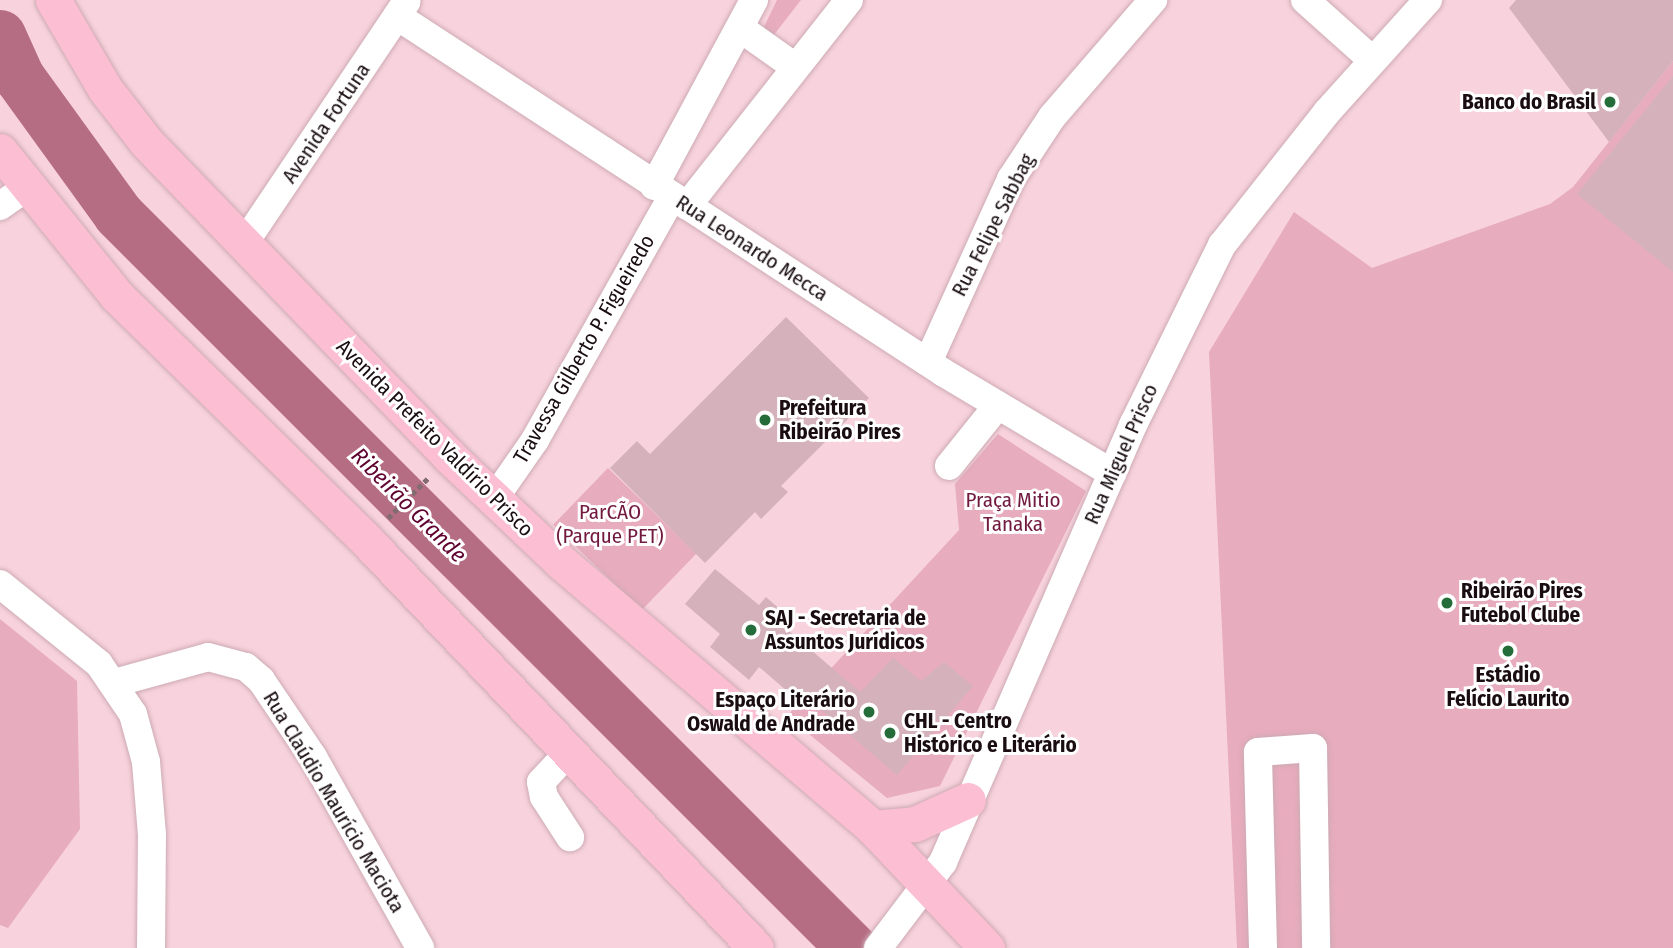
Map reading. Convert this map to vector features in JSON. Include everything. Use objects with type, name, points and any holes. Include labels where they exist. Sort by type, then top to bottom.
[{"type":"main road","name":"Avenida Prefeito Valdírio Prisco","points":[[53,0],[105,89],[243,245],[494,499],[873,828],[987,948]]},
{"type":"main road","points":[[0,151],[13,197],[366,540],[756,948]]},
{"type":"main road","points":[[873,828],[915,824],[968,800]]},
{"type":"street","points":[[671,196],[754,0]]},
{"type":"street","points":[[671,196],[795,67],[849,0]]},
{"type":"street","name":"Rua Felipe Sabbag","points":[[928,362],[1011,179],[1052,117],[1153,0]]},
{"type":"street","points":[[1305,0],[1371,59]]},
{"type":"street","name":"Rua Miguel Prisco","points":[[886,939],[928,887],[1112,473],[1222,245],[1371,59],[1428,0]]},
{"type":"street","name":"Avenida Fortuna","points":[[243,245],[402,8]]},
{"type":"street","name":"Rua Leonardo Mecca","points":[[402,8],[671,196],[928,362],[1112,473]]},
{"type":"street","points":[[740,28],[795,67]]},
{"type":"street","name":"Travessa Gilberto P. Figueiredo","points":[[494,499],[535,440],[671,196]]},
{"type":"street","points":[[949,466],[998,405]]},
{"type":"street","points":[[0,584],[118,682],[146,762],[151,948]]},
{"type":"street","name":"Rua Claúdio Maurício Maciota","points":[[118,682],[208,657],[246,667],[261,680],[313,757],[420,948]]},
{"type":"street","points":[[1264,948],[1258,752],[1312,748],[1316,948]]},
{"type":"street","points":[[569,752],[541,782],[544,797],[570,837]]},
{"type":"path","points":[[382,524],[428,479]]},
{"type":"green space","points":[[777,0],[801,0],[773,36],[763,29]]},
{"type":"green space","name":"Ribeirão Pires Futebol Clube","points":[[1673,61],[1673,948],[1237,948],[1209,352],[1294,212],[1372,268],[1550,204],[1573,187]]},
{"type":"green space","name":"Praça Mitio Tanaka","points":[[998,434],[1086,491],[940,786],[887,798],[787,716],[959,530],[955,484]]},
{"type":"green space","name":"ParCÃO (Parque PET)","points":[[608,468],[696,553],[642,610],[553,525]]},
{"type":"green space","points":[[0,619],[77,681],[80,829],[8,928],[0,925]]},
{"type":"building","name":"Banco do Brasil","points":[[1516,0],[1673,0],[1673,61],[1609,142],[1509,8]]},
{"type":"building","points":[[1673,76],[1673,272],[1577,194]]},
{"type":"building","name":"Prefeitura Ribeirão Pires","points":[[786,317],[869,398],[781,486],[788,492],[761,519],[755,512],[705,563],[610,468],[637,441],[650,454]]},
{"type":"building","points":[[715,569],[759,605],[766,597],[789,617],[782,625],[860,692],[893,658],[921,681],[944,662],[973,686],[897,775],[799,691],[794,697],[759,667],[749,680],[710,647],[720,634],[685,604]]},
{"type":"waterway","name":"Ribeirão Grande","points":[[0,35],[19,77],[118,214],[852,948]]},
{"type":"place","name":"Banco do Brasil","points":[[1610,102]]},
{"type":"place","name":"Prefeitura Ribeirão Pires","points":[[765,420]]},
{"type":"place","name":"Ribeirão Pires Futebol Clube","points":[[1447,603]]},
{"type":"place","name":"SAJ - Secretaria de Assuntos Jurídicos","points":[[751,630]]},
{"type":"place","name":"Estádio Felício Laurito","points":[[1508,651]]},
{"type":"place","name":"Espaço Literário Oswald de Andrade","points":[[869,712]]},
{"type":"place","name":"CHL - Centro Histórico e Literário","points":[[890,733]]}]
